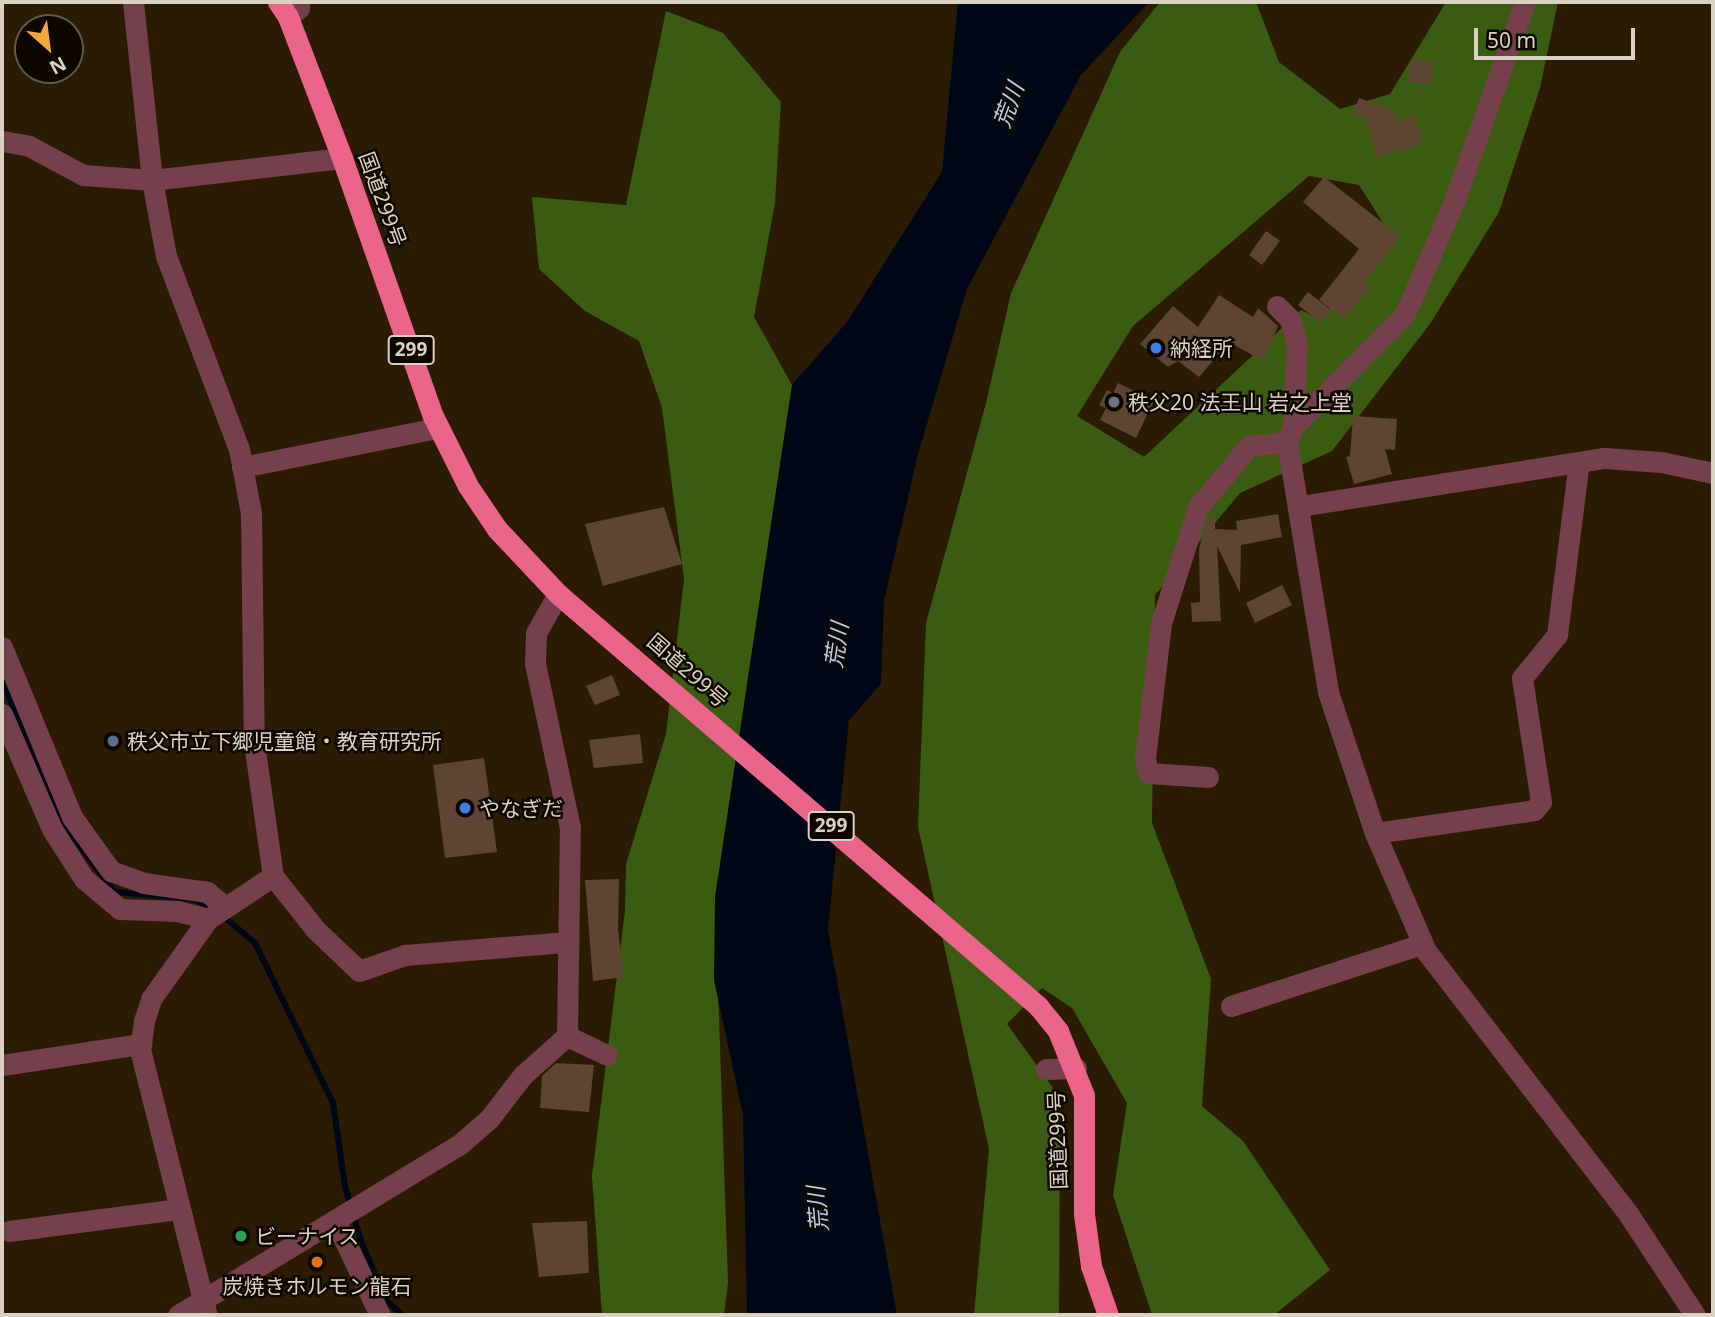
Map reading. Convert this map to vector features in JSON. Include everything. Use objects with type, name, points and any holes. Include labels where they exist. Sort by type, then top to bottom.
[{"type":"highway","name":"国道299号","points":[[288,7],[438,428],[468,485],[498,529],[558,594],[624,647],[1038,1006],[1076,1068],[1084,1096],[1084,1214],[1091,1266],[1108,1315]]},
{"type":"street","points":[[133,2],[152,180],[166,256],[242,467],[251,513],[254,744],[273,876],[316,930],[359,971],[405,955],[568,942]]},
{"type":"street","points":[[1208,777],[1149,773],[1145,758],[1161,623],[1198,507],[1250,446],[1290,434],[1405,314],[1455,199],[1525,2]]},
{"type":"street","points":[[2,141],[29,146],[83,175],[152,180],[342,158]]},
{"type":"street","points":[[1277,306],[1290,318],[1297,346],[1290,434],[1310,599],[1328,692],[1376,833],[1422,944],[1629,1215],[1687,1314]]},
{"type":"street","points":[[242,467],[438,428]]},
{"type":"street","points":[[1300,506],[1604,458],[1661,462],[1713,473]]},
{"type":"street","points":[[1376,833],[1534,810],[1541,803],[1522,678],[1557,635],[1579,462]]},
{"type":"street","points":[[178,1315],[205,1308],[335,1220],[459,1145],[489,1119],[523,1075],[567,1036],[570,828],[535,663],[536,633],[558,594]]},
{"type":"street","points":[[2,647],[72,817],[111,871],[144,883],[207,892],[216,912]]},
{"type":"street","points":[[2,714],[52,829],[84,879],[120,909],[216,912]]},
{"type":"street","points":[[205,1308],[178,1209],[141,1044],[151,999],[216,912],[273,876]]},
{"type":"street","points":[[1231,1006],[1422,944]]},
{"type":"street","points":[[567,1036],[607,1055]]},
{"type":"street","points":[[2,1065],[141,1044]]},
{"type":"street","points":[[1046,1069],[1076,1068]]},
{"type":"street","points":[[9,1231],[178,1209]]},
{"type":"street","points":[[335,1220],[380,1315]]},
{"type":"street","points":[[1091,1266],[1097,1315]]},
{"type":"green space","points":[[1160,2],[1256,2],[1279,62],[1340,109],[1390,94],[1446,2],[1558,2],[1540,88],[1499,212],[1430,324],[1332,451],[1240,493],[1155,595],[1152,823],[1211,979],[1202,1106],[1243,1141],[1330,1270],[1274,1315],[1152,1315],[1113,1195],[1127,1103],[1072,1008],[1042,988],[1007,1024],[1053,1088],[1060,1131],[1059,1315],[974,1315],[989,1149],[918,827],[926,623],[986,403],[1011,293],[1120,52]],"holes":[[[1309,176],[1359,185],[1387,229],[1321,320],[1301,310],[1144,457],[1077,416],[1133,326]]]},
{"type":"green space","points":[[666,11],[723,33],[781,102],[775,203],[754,317],[792,385],[715,898],[728,1283],[724,1315],[602,1315],[592,1176],[625,911],[626,864],[666,734],[684,579],[662,408],[639,341],[585,311],[539,269],[532,197],[626,205]]},
{"type":"water","name":"荒川","points":[[958,2],[1149,2],[1081,75],[967,289],[918,454],[884,601],[881,684],[849,720],[828,930],[897,1315],[747,1315],[743,1115],[714,980],[715,898],[792,385],[847,322],[942,172]]},
{"type":"building","points":[[1411,59],[1434,62],[1431,85],[1408,82]]},
{"type":"building","points":[[1359,98],[1395,111],[1394,121],[1415,116],[1423,144],[1376,157],[1366,118],[1353,113]]},
{"type":"building","points":[[1324,177],[1400,236],[1364,283],[1370,287],[1344,319],[1319,300],[1359,249],[1303,202]]},
{"type":"building","points":[[1266,231],[1280,241],[1262,265],[1249,255]]},
{"type":"building","points":[[1308,292],[1331,310],[1321,323],[1298,305]]},
{"type":"building","points":[[1219,295],[1253,317],[1258,308],[1278,326],[1263,361],[1229,342],[1199,377],[1178,361],[1168,367],[1140,344],[1173,306],[1198,327]]},
{"type":"building","points":[[1118,383],[1154,401],[1136,438],[1100,420],[1106,408],[1099,405],[1107,390],[1113,393]]},
{"type":"building","points":[[1353,416],[1397,419],[1395,450],[1385,449],[1392,474],[1354,484],[1346,457],[1350,456]]},
{"type":"building","points":[[664,507],[682,564],[603,586],[585,524]]},
{"type":"building","points":[[1278,514],[1282,537],[1241,545],[1240,593],[1217,546],[1221,621],[1192,622],[1191,603],[1200,602],[1199,548],[1208,518],[1215,518],[1215,529],[1237,530],[1236,521]]},
{"type":"building","points":[[1282,585],[1292,605],[1255,623],[1246,603]]},
{"type":"building","points":[[612,675],[620,695],[595,705],[586,686]]},
{"type":"building","points":[[640,734],[643,763],[594,768],[589,740]]},
{"type":"building","name":"やなぎだ","points":[[484,758],[497,852],[445,858],[433,765]]},
{"type":"building","points":[[619,879],[618,929],[624,977],[593,981],[585,880]]},
{"type":"building","points":[[556,1063],[594,1065],[589,1112],[540,1108],[542,1076]]},
{"type":"building","points":[[587,1221],[589,1273],[539,1277],[532,1223]]},
{"type":"waterway","points":[[2,680],[61,822],[115,892],[194,899],[214,910]]},
{"type":"waterway","points":[[223,916],[255,943],[333,1103],[345,1186],[361,1241],[386,1300],[402,1315]]},
{"type":"place","name":"納経所","points":[[1156,348]]},
{"type":"place","name":"秩父20 法王山 岩之上堂","points":[[1114,402]]},
{"type":"place","name":"秩父市立下郷児童館・教育研究所","points":[[113,741]]},
{"type":"place","name":"やなぎだ","points":[[465,808]]},
{"type":"place","name":"ビーナイス","points":[[241,1236]]},
{"type":"place","name":"炭焼きホルモン龍石","points":[[317,1262]]}]
